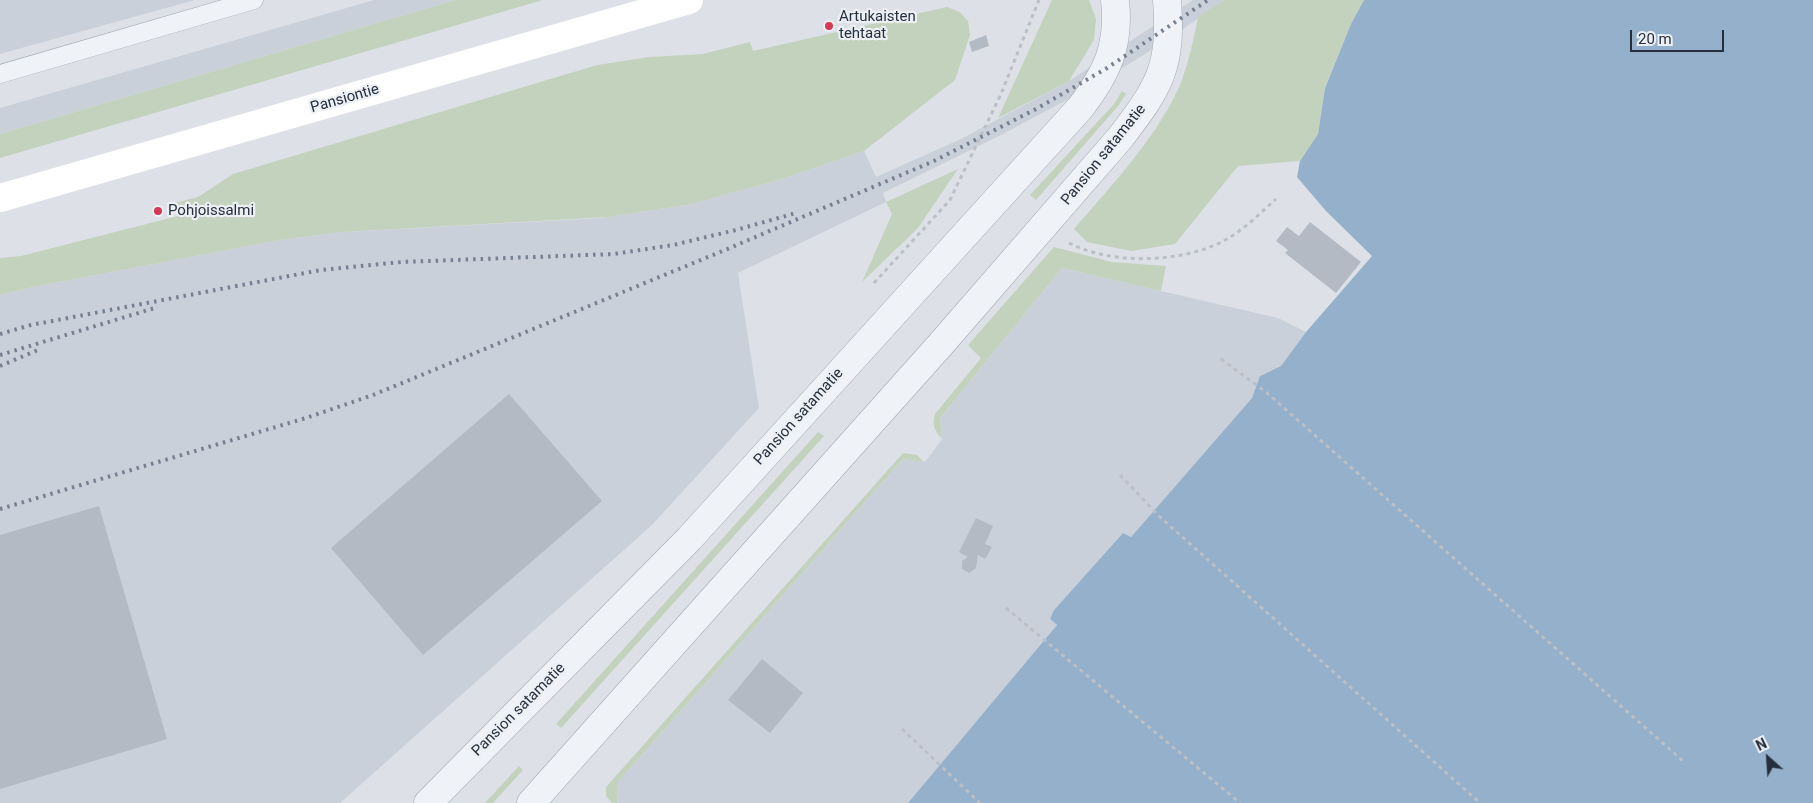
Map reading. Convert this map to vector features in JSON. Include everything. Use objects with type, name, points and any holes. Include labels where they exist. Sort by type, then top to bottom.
[{"type":"street","name":"Pansiontie","points":[[0,198],[689,0]]},
{"type":"street","name":"Pansion satamatie","points":[[428,803],[689,539],[1080,108],[1100,82],[1107,68],[1114,44],[1115,0]]},
{"type":"street","name":"Pansion satamatie","points":[[531,803],[1045,226],[1120,138],[1145,105],[1161,78],[1169,40],[1167,0]]},
{"type":"lane","points":[[0,74],[254,0]]},
{"type":"path","points":[[874,282],[950,200],[1001,94],[1039,0]]},
{"type":"path","points":[[1045,226],[1059,238],[1104,255],[1144,258],[1187,255],[1216,245],[1242,230],[1276,200]]},
{"type":"path","points":[[1221,359],[1266,392],[1683,761]]},
{"type":"path","points":[[1120,475],[1159,516],[1480,803]]},
{"type":"path","points":[[1006,608],[1240,803]]},
{"type":"path","points":[[902,729],[980,803]]},
{"type":"shaded area","points":[[0,0],[195,0],[0,54]]},
{"type":"shaded area","points":[[374,0],[455,0],[0,134],[0,108]]},
{"type":"shaded area","points":[[1193,0],[1224,0],[1169,39],[1100,82],[1003,134],[883,193],[886,202],[738,273],[759,408],[652,525],[340,803],[0,803],[0,295],[280,240],[342,232],[601,218],[692,204],[785,178],[864,151],[876,177],[961,139],[1069,81]]},
{"type":"shaded area","points":[[1062,268],[1278,318],[1306,332],[1281,366],[1260,376],[1252,398],[1131,537],[1123,533],[1054,610],[1050,619],[1057,625],[908,803],[617,803],[618,782],[903,459],[925,462],[942,439],[940,418]]},
{"type":"green space","points":[[455,0],[543,0],[0,158],[0,134]]},
{"type":"green space","points":[[1052,0],[1089,0],[1096,19],[1094,40],[1069,81],[998,118]]},
{"type":"green space","points":[[1224,0],[1364,0],[1351,24],[1325,87],[1318,134],[1300,161],[1238,166],[1175,244],[1131,251],[1087,242],[1074,229],[1119,177],[1161,120],[1182,80],[1198,17]]},
{"type":"green space","points":[[947,7],[960,12],[968,21],[970,35],[955,80],[864,151],[785,178],[692,204],[608,217],[342,232],[280,240],[0,295],[0,258],[21,256],[178,216],[174,203],[198,197],[233,174],[597,65],[649,57],[703,54],[750,42],[753,51]]},
{"type":"green space","points":[[1122,91],[1126,94],[1118,106],[1036,200],[1030,195],[1114,104]]},
{"type":"green space","points":[[958,169],[918,228],[862,282],[892,214],[886,202]]},
{"type":"green space","points":[[1054,247],[1112,262],[1166,266],[1161,291],[1062,268],[940,418],[942,439],[934,427],[935,414],[981,358],[968,345]]},
{"type":"green space","points":[[818,432],[824,436],[561,728],[556,724]]},
{"type":"green space","points":[[903,453],[917,455],[924,462],[903,459],[618,782],[617,803],[612,803],[606,796],[606,787]]},
{"type":"green space","points":[[519,766],[523,770],[493,803],[485,803]]},
{"type":"water","points":[[1364,0],[1813,0],[1813,803],[908,803],[1057,625],[1050,619],[1054,610],[1123,533],[1131,537],[1252,398],[1260,376],[1281,366],[1306,332],[1372,256],[1326,211],[1297,177],[1300,161],[1318,134],[1325,88],[1351,24]]},
{"type":"building","points":[[986,35],[989,46],[972,52],[969,42]]},
{"type":"building","points":[[1310,222],[1361,262],[1336,293],[1285,253],[1288,250],[1276,241],[1287,227],[1299,236]]},
{"type":"building","points":[[509,394],[602,501],[423,655],[331,548]]},
{"type":"building","points":[[99,506],[167,739],[0,789],[0,535]]},
{"type":"building","points":[[976,518],[993,526],[985,544],[992,547],[985,559],[978,555],[976,568],[969,573],[962,569],[962,561],[968,557],[959,552]]},
{"type":"building","points":[[762,659],[803,693],[770,733],[728,700]]},
{"type":"railway","points":[[0,509],[306,418],[373,395],[725,250],[934,161],[1036,109],[1107,68],[1208,0]]},
{"type":"railway","points":[[0,334],[31,325],[321,270],[402,262],[614,254],[673,245],[796,213]]},
{"type":"railway","points":[[0,355],[158,307]]},
{"type":"railway","points":[[0,366],[38,350]]},
{"type":"place","name":"Artukaisten tehtaat","points":[[829,26]]},
{"type":"place","name":"Pohjoissalmi","points":[[158,211]]}]
